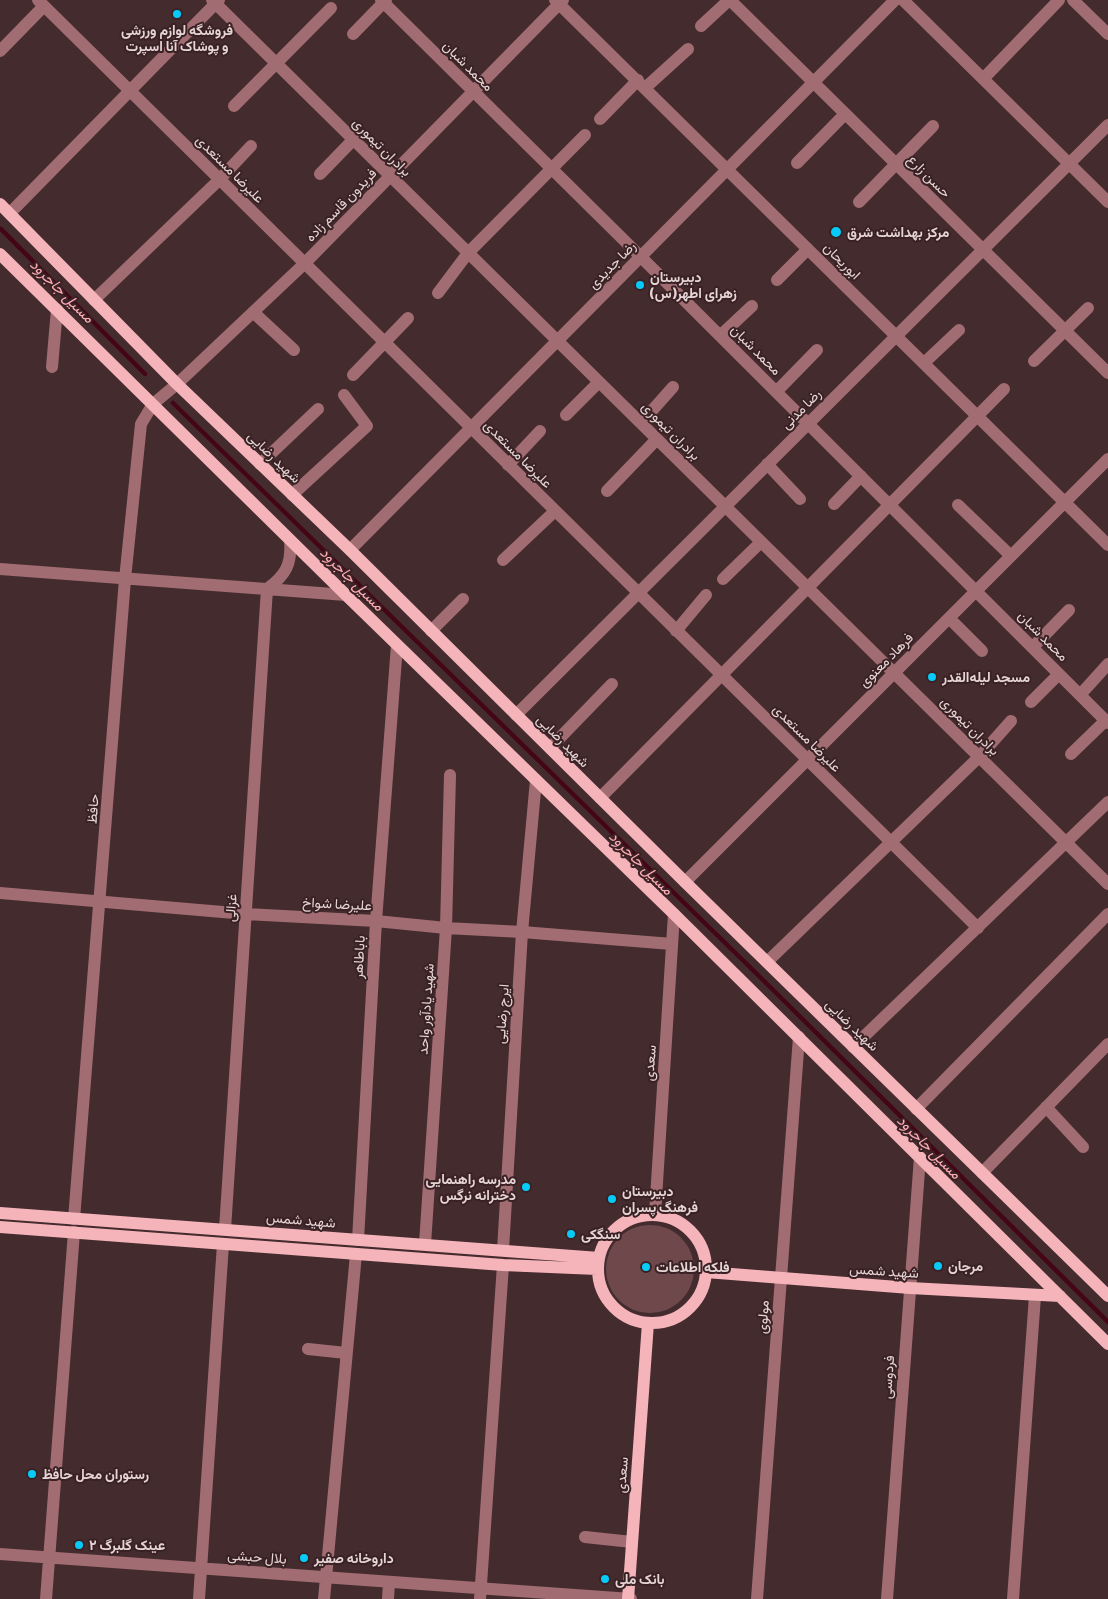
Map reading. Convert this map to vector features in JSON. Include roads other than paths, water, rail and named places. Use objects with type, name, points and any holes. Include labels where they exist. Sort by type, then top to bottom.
[{"type":"main road","name":"شهید رضایی","points":[[0,204],[177,384],[350,550],[685,882],[1108,1296]]},
{"type":"main road","points":[[0,254],[397,645],[674,914],[1108,1344]]},
{"type":"main road","name":"شهید شمس","points":[[0,1214],[502,1250],[598,1264]]},
{"type":"main road","points":[[655,1214],[672,1218],[686,1226],[698,1239],[704,1255],[706,1272],[702,1289],[687,1309],[681,1314],[665,1321],[648,1323],[632,1319],[617,1310],[606,1298],[599,1282],[598,1264],[601,1249],[610,1234],[622,1223],[638,1216],[655,1214]]},
{"type":"main road","points":[[74,1219],[74,1232]]},
{"type":"main road","points":[[0,1226],[503,1265],[598,1264]]},
{"type":"main road","name":"شهید شمس","points":[[706,1272],[910,1288],[1060,1296]]},
{"type":"main road","name":"سعدی","points":[[629,1599],[648,1323]]},
{"type":"street","points":[[701,26],[729,0]]},
{"type":"street","name":"حسن زارع","points":[[729,0],[1108,374]]},
{"type":"street","name":"رضا جدیدی","points":[[350,550],[895,0]]},
{"type":"street","points":[[903,0],[1108,202]]},
{"type":"street","points":[[983,79],[1059,0]]},
{"type":"street","points":[[1073,0],[1108,34]]},
{"type":"street","points":[[10,213],[216,1]]},
{"type":"street","name":"برادران تیموری","points":[[216,1],[276,64],[390,177],[1108,884]]},
{"type":"street","points":[[353,34],[383,1]]},
{"type":"street","name":"محمد شبان","points":[[383,1],[472,92],[641,256],[1107,722]]},
{"type":"street","name":"فریدون قاسم زاده","points":[[154,404],[304,264],[559,1]]},
{"type":"street","name":"ابوریحان","points":[[559,1],[1108,545]]},
{"type":"street","points":[[0,51],[41,3]]},
{"type":"street","name":"علیرضا مستعدی","points":[[41,3],[978,928]]},
{"type":"street","points":[[234,106],[331,8]]},
{"type":"street","points":[[600,119],[688,49]]},
{"type":"street","points":[[797,163],[845,114]]},
{"type":"street","name":"رضا مدنی","points":[[516,715],[1108,125]]},
{"type":"street","points":[[859,202],[933,126]]},
{"type":"street","points":[[438,293],[468,253],[585,135]]},
{"type":"street","points":[[320,174],[353,140]]},
{"type":"street","points":[[94,300],[220,180],[251,146]]},
{"type":"street","points":[[777,280],[808,249]]},
{"type":"street","points":[[720,336],[752,306]]},
{"type":"street","points":[[1034,361],[1088,308]]},
{"type":"street","points":[[52,367],[57,310]]},
{"type":"street","points":[[253,312],[294,350]]},
{"type":"street","points":[[353,375],[408,318]]},
{"type":"street","points":[[924,363],[959,330]]},
{"type":"street","points":[[776,392],[817,350]]},
{"type":"street","points":[[566,415],[599,382]]},
{"type":"street","points":[[640,423],[673,387]]},
{"type":"street","points":[[600,798],[1004,389]]},
{"type":"street","points":[[292,495],[367,426],[344,395]]},
{"type":"street","name":"حافظ","points":[[74,1219],[126,580],[141,424],[154,404]]},
{"type":"street","points":[[260,464],[318,409]]},
{"type":"street","points":[[508,465],[540,431]]},
{"type":"street","points":[[607,491],[657,439]]},
{"type":"street","name":"فرهاد معنوی","points":[[685,882],[1108,459]]},
{"type":"street","points":[[767,464],[800,499]]},
{"type":"street","points":[[834,504],[861,476]]},
{"type":"street","points":[[958,505],[1011,556]]},
{"type":"street","points":[[503,560],[555,511]]},
{"type":"street","points":[[267,589],[279,581],[287,569],[291,555],[290,540]]},
{"type":"street","points":[[723,578],[761,542]]},
{"type":"street","points":[[0,569],[126,580],[346,595]]},
{"type":"street","name":"غزالی","points":[[225,1229],[267,589]]},
{"type":"street","points":[[676,631],[706,595]]},
{"type":"street","points":[[431,631],[463,598]]},
{"type":"street","points":[[1033,646],[1070,610]]},
{"type":"street","points":[[949,618],[982,651]]},
{"type":"street","name":"باباطاهر","points":[[358,1240],[376,921],[397,645]]},
{"type":"street","points":[[1080,695],[1108,664]]},
{"type":"street","points":[[1031,702],[1059,674]]},
{"type":"street","points":[[550,748],[612,684]]},
{"type":"street","points":[[767,962],[979,757],[1011,721]]},
{"type":"street","points":[[1071,754],[1107,722]]},
{"type":"street","name":"شهید یادآور واحد","points":[[425,1244],[446,928],[450,775]]},
{"type":"street","name":"ایرج رضایی","points":[[502,1250],[522,932],[536,780]]},
{"type":"street","points":[[853,1047],[1108,802]]},
{"type":"street","name":"علیرضا شواخ","points":[[0,893],[246,914],[376,921],[446,928],[672,944]]},
{"type":"street","name":"سعدی","points":[[655,1214],[674,914]]},
{"type":"street","points":[[916,1109],[1108,914]]},
{"type":"street","name":"مولوی","points":[[757,1599],[799,1037]]},
{"type":"street","points":[[982,1174],[1108,1044]]},
{"type":"street","points":[[1046,1108],[1083,1147]]},
{"type":"street","name":"فردوسی","points":[[887,1599],[920,1157]]},
{"type":"street","points":[[46,1599],[74,1232]]},
{"type":"street","points":[[199,1599],[223,1244]]},
{"type":"street","points":[[324,1599],[356,1254]]},
{"type":"street","points":[[480,1594],[503,1265]]},
{"type":"street","points":[[1013,1599],[1035,1296]]},
{"type":"street","points":[[308,1349],[346,1353]]},
{"type":"street","points":[[585,1537],[632,1542]]},
{"type":"street","name":"بلال حبشی","points":[[0,1554],[389,1582],[480,1594],[629,1599]]},
{"type":"street","points":[[388,1599],[389,1582]]},
{"type":"waterway","name":"مسیل جاجرود","points":[[1,229],[145,374]]},
{"type":"waterway","name":"مسیل جاجرود","points":[[173,403],[761,978],[1108,1322]]},
{"type":"place","name":"فروشگه لوازم ورزشی و پوشاک آنا اسپرت","points":[[177,14]]},
{"type":"place","name":"مرکز بهداشت شرق","points":[[836,232]]},
{"type":"place","name":"دبیرستان زهرای اطهر(س)","points":[[640,285]]},
{"type":"place","name":"مسجد لیله‌القدر","points":[[932,677]]},
{"type":"place","name":"مدرسه راهنمایی دخترانه نرگس","points":[[526,1187]]},
{"type":"place","name":"دبیرستان فرهنگ پسران","points":[[612,1199]]},
{"type":"place","name":"سنگکی","points":[[571,1234]]},
{"type":"place","name":"مرجان","points":[[938,1266]]},
{"type":"place","name":"فلکه اطلاعات","points":[[646,1267]]},
{"type":"place","name":"رستوران محل حافظ","points":[[32,1474]]},
{"type":"place","name":"عینک گلبرگ ۲","points":[[79,1545]]},
{"type":"place","name":"داروخانه صفیر","points":[[304,1558]]},
{"type":"place","name":"بانک ملی","points":[[605,1579]]}]
